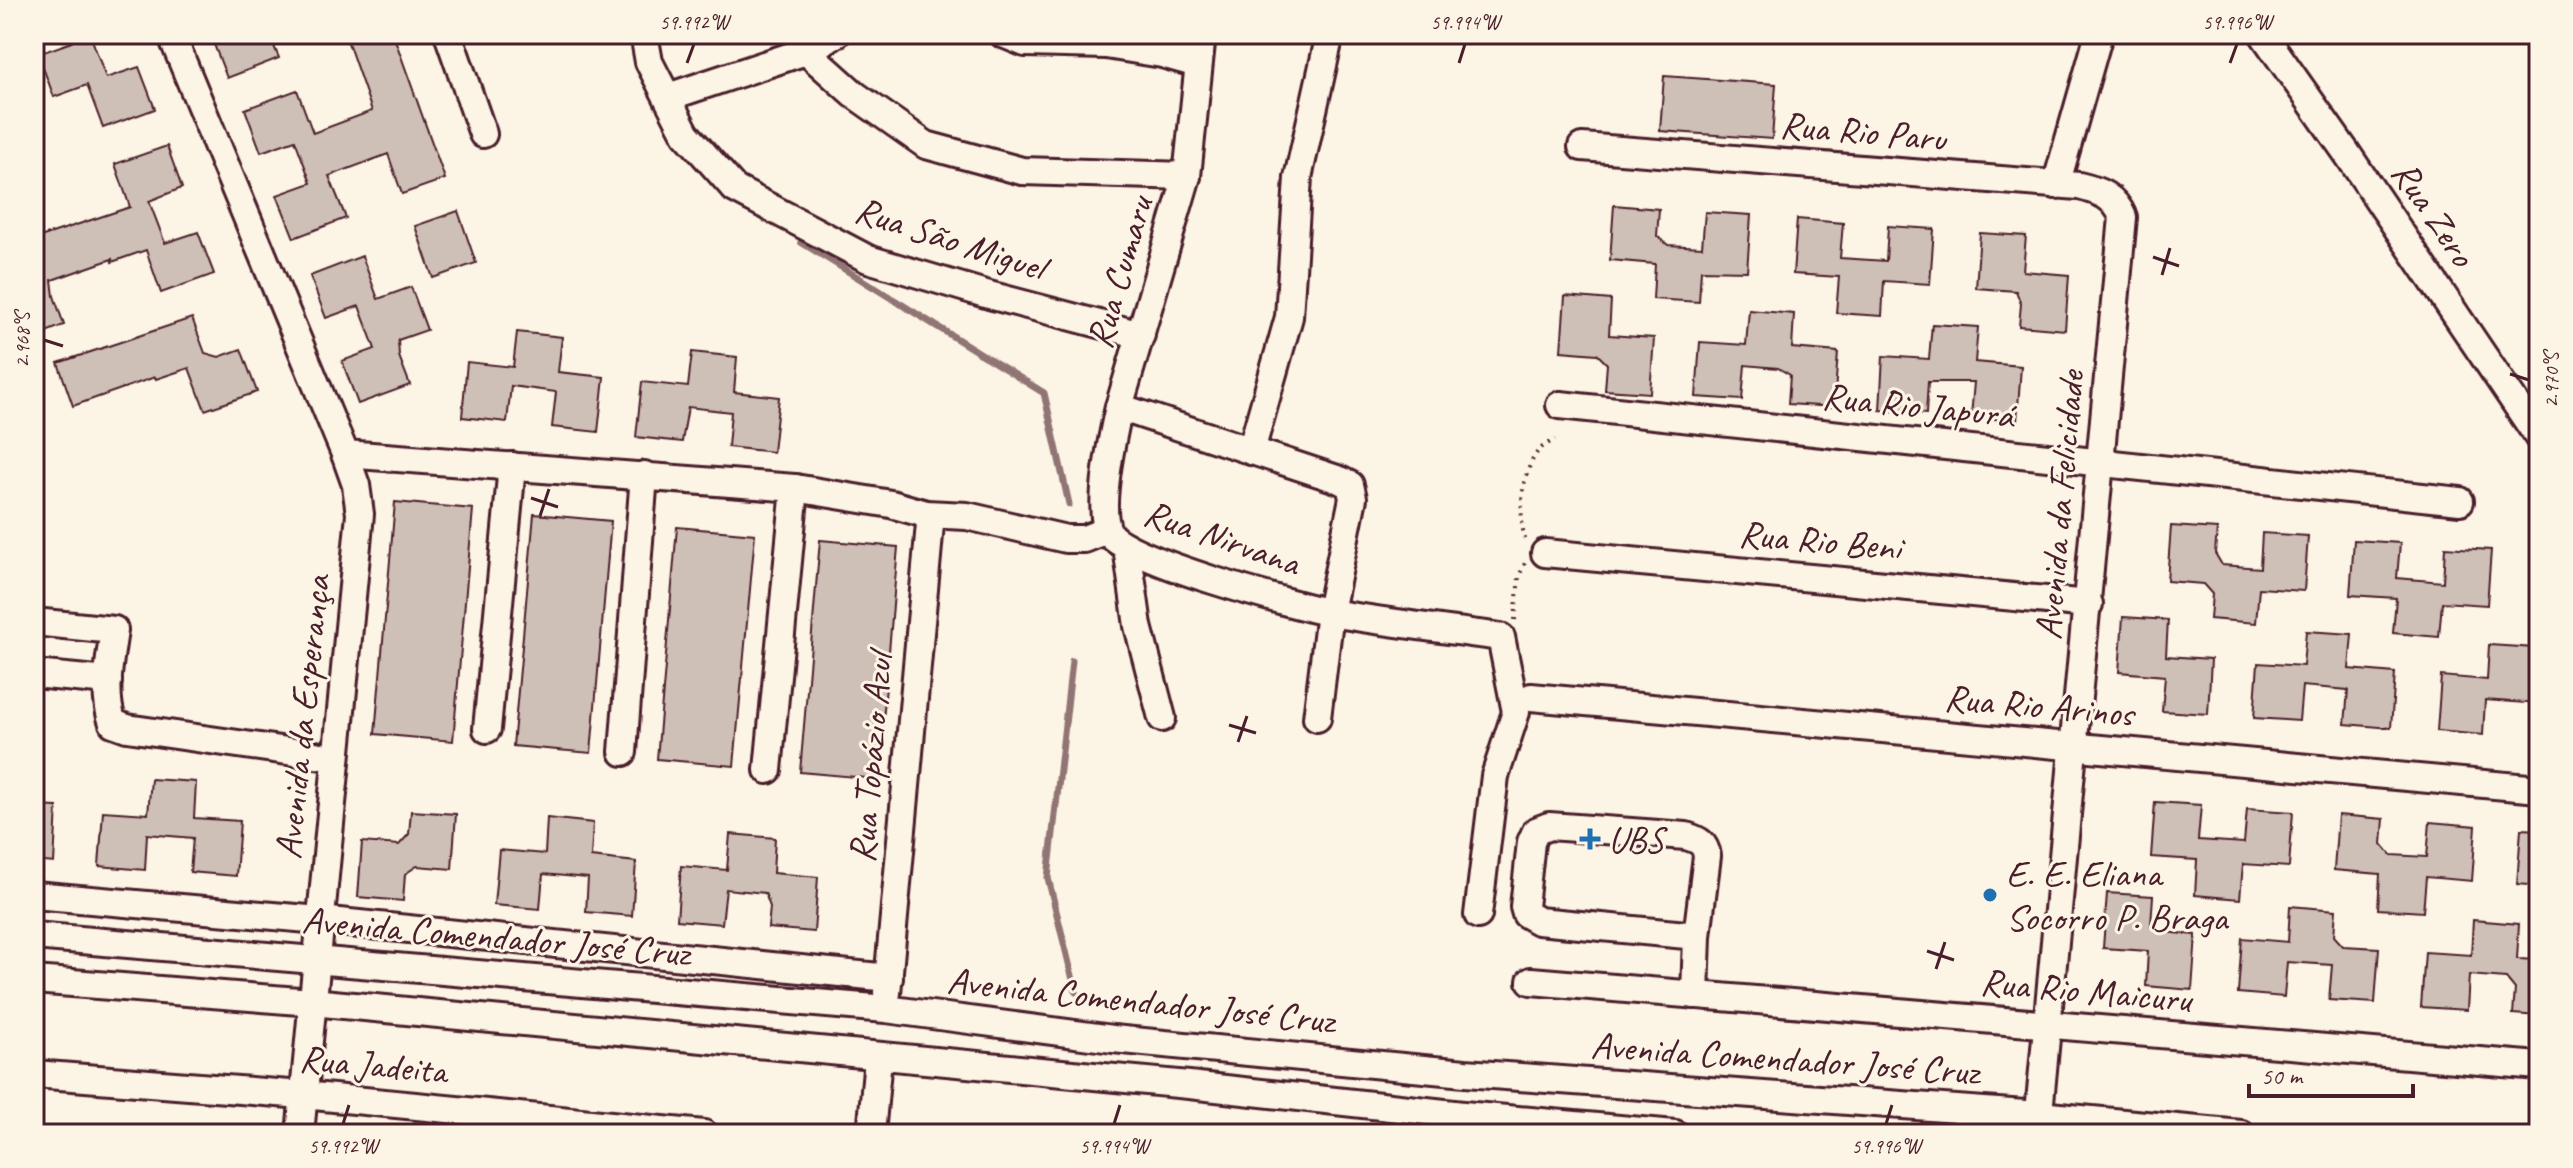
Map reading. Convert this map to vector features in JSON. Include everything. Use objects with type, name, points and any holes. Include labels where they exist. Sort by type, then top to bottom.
[{"type":"street","name":"Avenida da Esperança","points":[[171,34],[345,454],[356,485],[360,514],[300,1134]]},
{"type":"street","points":[[448,34],[483,134]]},
{"type":"street","name":"Rua São Miguel","points":[[644,34],[649,62],[686,134],[735,189],[868,259],[1141,335]]},
{"type":"street","points":[[668,97],[806,51],[836,34]]},
{"type":"street","points":[[1003,34],[1025,43],[1106,45],[1162,54],[1198,64]]},
{"type":"street","name":"Rua Cumaru","points":[[1162,718],[1106,489],[1119,407],[1187,176],[1202,34]]},
{"type":"street","points":[[1251,451],[1289,317],[1298,178],[1330,34]]},
{"type":"street","points":[[2056,185],[2099,34]]},
{"type":"street","name":"Rua Zero","points":[[2263,34],[2539,438]]},
{"type":"street","points":[[806,51],[855,95],[926,145],[1022,171],[1187,176]]},
{"type":"street","name":"Rua Rio Paru","points":[[1582,147],[2098,190],[2118,204],[2123,217]]},
{"type":"street","name":"Avenida da Felicidade","points":[[2038,1125],[2123,217]]},
{"type":"street","name":"Rua Rio Japurá","points":[[1560,405],[2460,501]]},
{"type":"street","points":[[1119,407],[1350,485],[1353,498],[1330,612],[1317,718]]},
{"type":"street","name":"Rua Nirvana","points":[[345,454],[795,488],[891,504],[926,514],[967,516],[1066,539],[1117,538],[1176,567],[1330,612],[1501,637]]},
{"type":"street","points":[[487,729],[512,466]]},
{"type":"street","points":[[623,752],[644,475]]},
{"type":"street","points":[[768,770],[795,488]]},
{"type":"street","name":"Rua Topázio Azul","points":[[886,1009],[930,524],[926,514]]},
{"type":"street","name":"Rua Rio Beni","points":[[1533,549],[2089,604]]},
{"type":"street","points":[[34,622],[114,630],[108,681],[109,712],[113,723],[127,728],[336,758]]},
{"type":"street","points":[[1478,915],[1495,776],[1516,712],[1501,637]]},
{"type":"street","points":[[34,674],[108,681]]},
{"type":"street","name":"Rua Rio Arinos","points":[[1531,697],[2539,789]]},
{"type":"street","points":[[1695,995],[1706,847],[1686,836],[1549,826],[1536,831],[1531,842],[1524,907],[1532,919],[1697,936]]},
{"type":"street","points":[[34,895],[320,920],[889,978]]},
{"type":"street","name":"Avenida Comendador José Cruz","points":[[34,936],[886,1009],[1113,1039],[2038,1125],[2241,1134]]},
{"type":"street","name":"Avenida Comendador José Cruz","points":[[34,980],[312,1002],[878,1058],[1189,1085],[1462,1125],[1675,1134]]},
{"type":"street","name":"Rua Rio Maicuru","points":[[1531,981],[2539,1066]]},
{"type":"street","points":[[871,1134],[878,1058]]},
{"type":"street","points":[[1462,1125],[1465,1073]]},
{"type":"street","name":"Rua Jadeita","points":[[34,1074],[303,1095],[704,1134]]},
{"type":"path","points":[[1501,637],[1515,624],[1519,576],[1533,549],[1521,525],[1523,487],[1539,450],[1555,439]]},
{"type":"building","points":[[69,34],[90,34],[106,78],[139,67],[155,109],[103,128],[87,85],[54,97],[38,54],[72,42]]},
{"type":"building","points":[[210,34],[269,34],[279,58],[227,78]]},
{"type":"building","points":[[345,34],[393,34],[445,179],[402,194],[388,154],[329,176],[346,218],[294,238],[277,195],[311,183],[295,140],[261,152],[245,109],[297,90],[313,133],[372,111]]},
{"type":"building","points":[[1664,76],[1776,84],[1772,139],[1660,131]]},
{"type":"building","points":[[167,146],[182,188],[149,201],[165,243],[198,232],[214,274],[161,293],[146,250],[112,262],[112,259],[52,280],[64,325],[46,332],[41,319],[34,322],[34,239],[130,207],[115,164]]},
{"type":"building","points":[[1614,205],[1659,209],[1657,236],[1668,245],[1702,247],[1705,212],[1751,215],[1747,271],[1701,270],[1699,302],[1653,299],[1655,264],[1610,260]]},
{"type":"building","points":[[458,211],[476,263],[433,278],[415,226]]},
{"type":"building","points":[[1797,219],[1843,223],[1840,258],[1886,261],[1888,226],[1934,229],[1930,284],[1884,281],[1882,316],[1836,313],[1839,277],[1793,274]]},
{"type":"building","points":[[1980,233],[2026,236],[2023,271],[2069,275],[2065,330],[2019,326],[2021,304],[2016,291],[1976,288]]},
{"type":"building","points":[[362,256],[378,299],[411,287],[427,330],[398,340],[399,356],[410,385],[358,404],[342,361],[375,349],[359,306],[326,318],[310,276]]},
{"type":"building","points":[[1565,296],[1611,300],[1609,335],[1654,338],[1650,393],[1605,390],[1607,364],[1597,354],[1561,351]]},
{"type":"building","points":[[1749,310],[1794,314],[1792,348],[1838,352],[1834,407],[1788,404],[1790,375],[1778,368],[1745,365],[1742,400],[1696,397],[1700,342],[1746,345]]},
{"type":"building","points":[[192,318],[205,353],[219,357],[241,349],[257,392],[205,410],[189,368],[73,406],[58,363]]},
{"type":"building","points":[[1932,324],[1978,327],[1975,362],[2021,366],[2017,421],[1971,417],[1974,382],[1928,382],[1926,414],[1880,410],[1883,356],[1929,359]]},
{"type":"building","points":[[517,332],[562,337],[558,372],[604,377],[598,432],[552,427],[556,392],[511,386],[507,422],[462,417],[467,362],[513,367]]},
{"type":"building","points":[[692,352],[737,357],[734,392],[779,397],[773,452],[728,447],[731,412],[688,407],[682,442],[636,437],[642,382],[688,387]]},
{"type":"building","points":[[395,502],[473,509],[453,741],[375,734]]},
{"type":"building","points":[[534,514],[611,521],[591,753],[513,746]]},
{"type":"building","points":[[2171,526],[2217,529],[2215,553],[2222,565],[2260,568],[2262,533],[2308,536],[2304,591],[2259,588],[2256,623],[2210,619],[2212,594],[2203,584],[2167,581]]},
{"type":"building","points":[[677,527],[755,534],[734,766],[657,759]]},
{"type":"building","points":[[820,540],[898,547],[878,779],[800,772]]},
{"type":"building","points":[[2354,540],[2400,543],[2397,578],[2443,582],[2445,547],[2491,550],[2487,605],[2442,602],[2439,637],[2393,633],[2396,598],[2350,595]]},
{"type":"building","points":[[2123,617],[2168,620],[2166,656],[2211,659],[2208,714],[2162,711],[2165,676],[2119,672]]},
{"type":"building","points":[[2306,631],[2352,634],[2349,669],[2395,673],[2391,728],[2345,724],[2348,690],[2302,686],[2299,721],[2254,718],[2258,663],[2303,666]]},
{"type":"building","points":[[2489,645],[2535,648],[2532,683],[2539,684],[2539,704],[2485,700],[2483,735],[2437,731],[2441,676],[2487,680]]},
{"type":"building","points":[[151,779],[196,782],[194,818],[240,821],[236,876],[190,872],[193,838],[147,834],[145,870],[99,866],[103,811],[148,814]]},
{"type":"building","points":[[2155,802],[2201,805],[2198,840],[2244,843],[2247,809],[2293,812],[2289,867],[2243,864],[2240,899],[2195,895],[2197,860],[2151,857]]},
{"type":"building","points":[[34,806],[57,807],[54,863],[34,861]]},
{"type":"building","points":[[411,811],[456,814],[452,869],[417,866],[405,874],[403,901],[358,897],[362,842],[399,845],[409,834]]},
{"type":"building","points":[[2338,815],[2384,819],[2382,844],[2391,855],[2427,857],[2430,822],[2476,826],[2472,881],[2426,877],[2423,912],[2378,909],[2380,874],[2334,870]]},
{"type":"building","points":[[547,818],[593,823],[591,857],[636,862],[632,916],[586,912],[588,878],[543,874],[540,909],[494,905],[499,850],[545,854]]},
{"type":"building","points":[[2521,829],[2539,830],[2539,886],[2517,884]]},
{"type":"building","points":[[730,834],[775,838],[773,873],[818,877],[814,932],[768,928],[770,907],[765,893],[726,889],[722,924],[677,920],[681,866],[727,870]]},
{"type":"building","points":[[2107,893],[2153,896],[2151,925],[2163,932],[2196,935],[2192,990],[2146,986],[2148,951],[2103,948]]},
{"type":"building","points":[[2290,906],[2336,910],[2334,936],[2343,946],[2379,948],[2375,1003],[2329,1000],[2332,965],[2287,962],[2284,997],[2238,993],[2242,938],[2288,942]]},
{"type":"building","points":[[2473,920],[2519,924],[2517,959],[2539,960],[2539,1016],[2513,1014],[2515,989],[2506,978],[2469,975],[2467,1010],[2421,1007],[2425,952],[2471,955]]},
{"type":"waterway","points":[[801,242],[1044,393],[1069,504]]},
{"type":"waterway","points":[[1072,661],[1048,878],[1076,992]]},
{"type":"place","name":"UBS","points":[[1590,839]]},
{"type":"place","name":"E. E. Eliana Socorro P. Braga","points":[[1990,895]]}]
